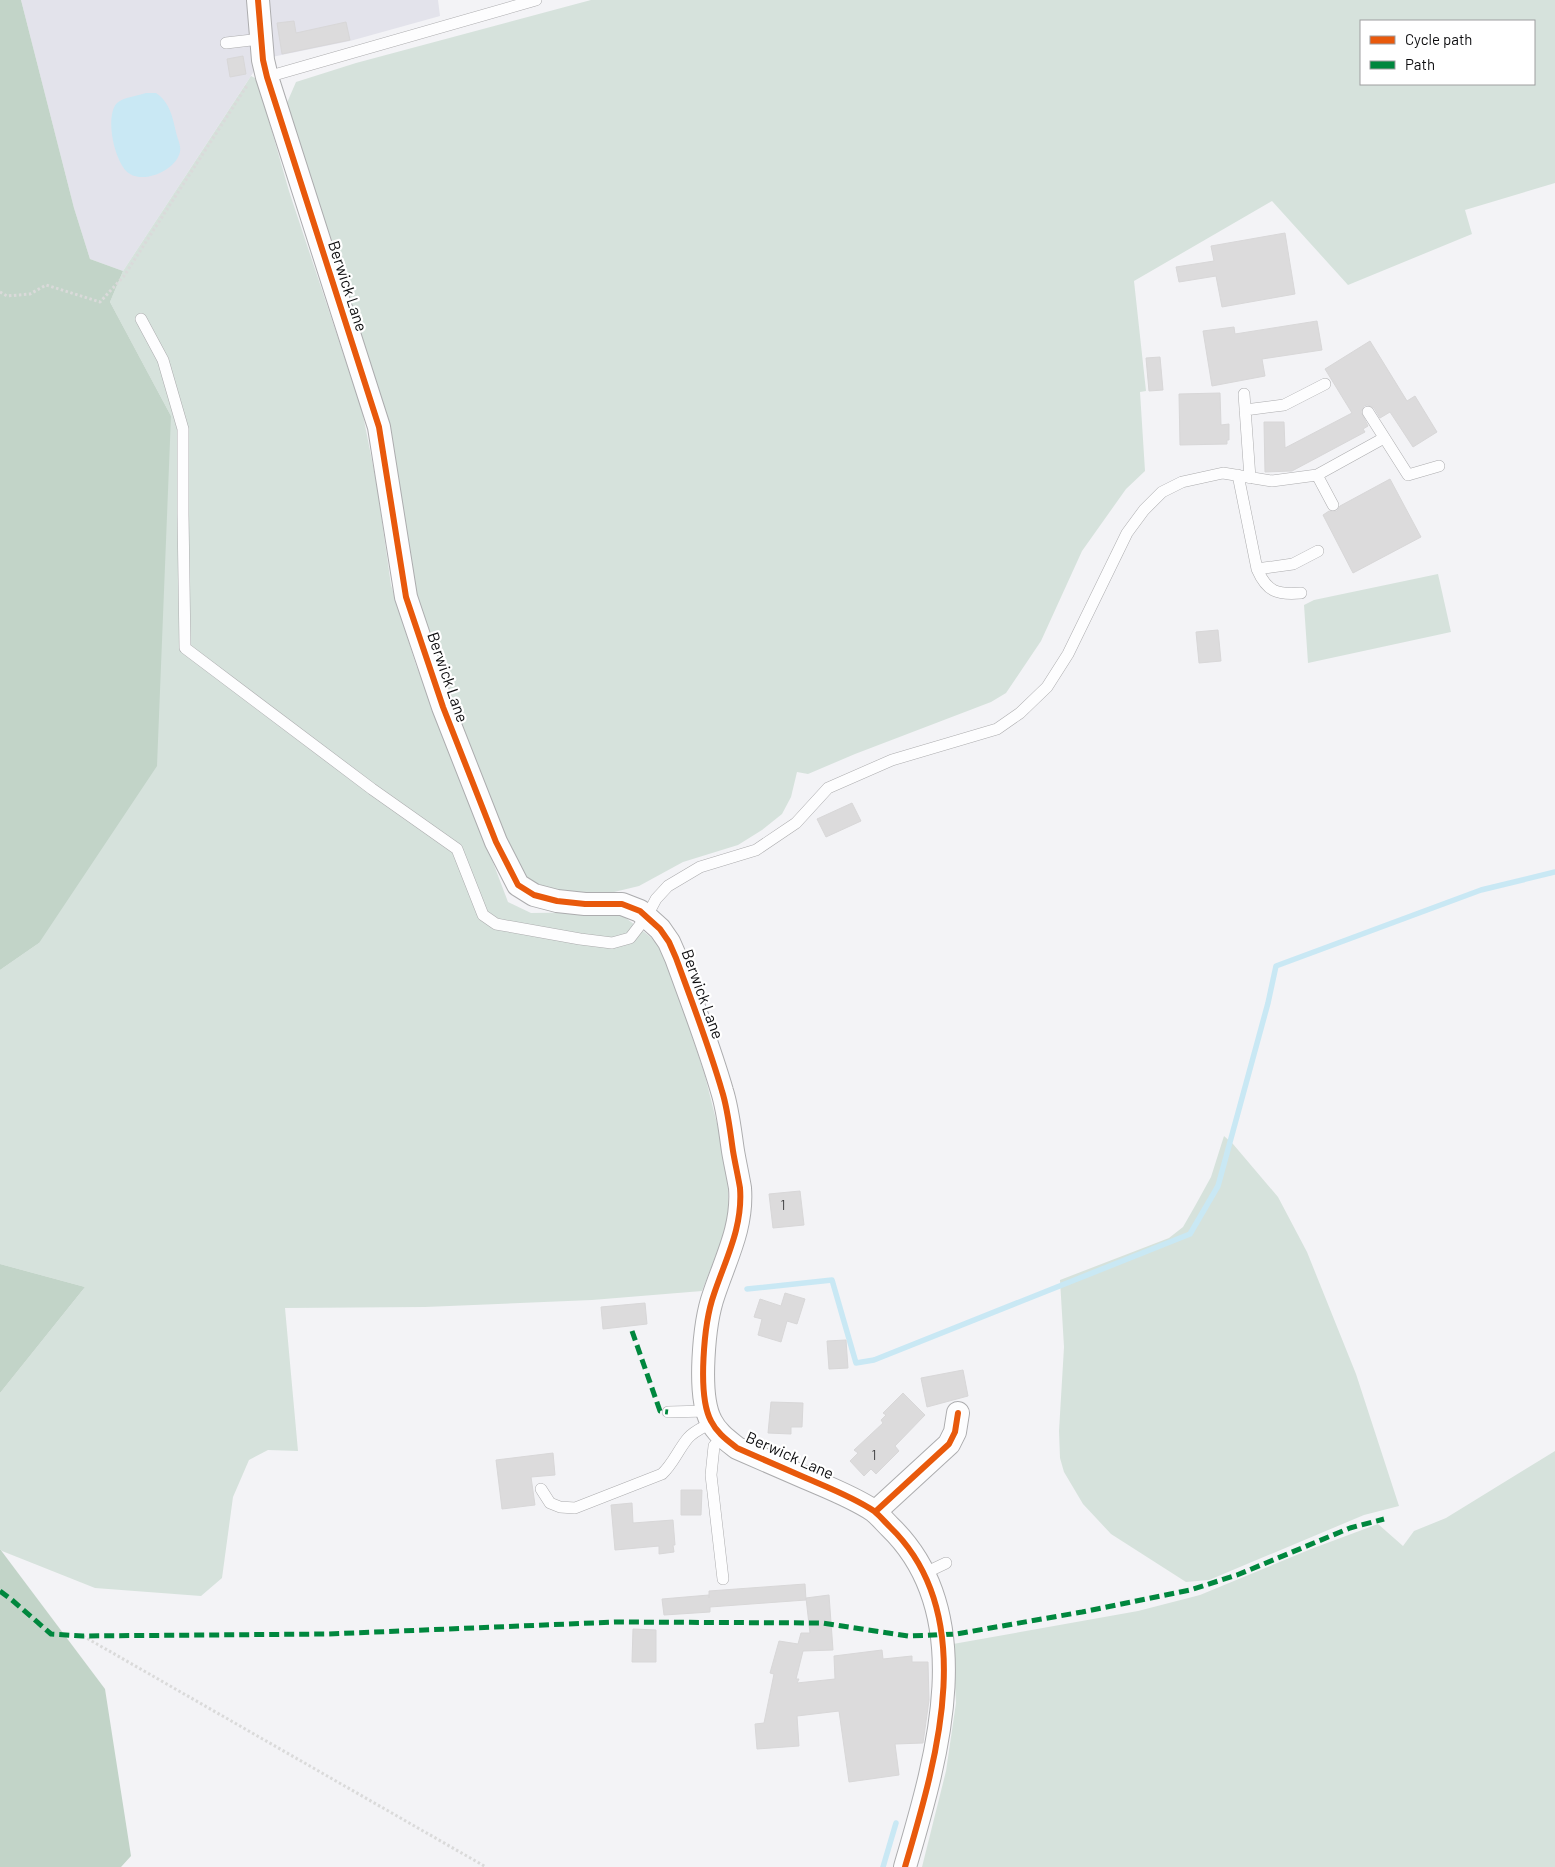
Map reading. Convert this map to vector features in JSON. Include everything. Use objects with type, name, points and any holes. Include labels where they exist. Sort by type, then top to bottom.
[{"type":"street","name":"Berwick Lane","points":[[258,0],[264,59],[379,427],[406,597],[443,707],[496,842],[518,885],[534,895],[557,901],[585,904],[622,904],[640,911],[660,929],[669,942],[676,958],[723,1093],[740,1188],[736,1234],[713,1295],[703,1356],[714,1424],[737,1448],[843,1493],[875,1512],[903,1540],[925,1573],[934,1598],[942,1634],[944,1684],[939,1732],[905,1867]]},
{"type":"street","points":[[875,1512],[949,1444],[955,1432],[958,1413]]},
{"type":"lane","points":[[226,43],[264,59],[506,4],[536,0]]},
{"type":"lane","points":[[141,319],[163,360],[184,428],[182,514],[185,648],[372,789],[457,849],[483,915],[496,924],[612,943],[630,938],[647,916],[656,899],[668,886],[700,867],[756,850],[796,823],[828,788],[892,760],[997,729],[1020,712],[1047,687],[1068,654],[1127,533],[1144,510],[1162,492],[1182,482],[1222,474],[1272,481],[1317,475],[1384,438]]},
{"type":"lane","points":[[1245,410],[1284,405],[1325,384]]},
{"type":"lane","points":[[1244,394],[1244,477],[1257,569],[1265,584],[1277,593],[1301,593]]},
{"type":"lane","points":[[1368,412],[1408,475],[1439,466]]},
{"type":"lane","points":[[1317,475],[1333,505]]},
{"type":"lane","points":[[1257,569],[1293,564],[1318,551]]},
{"type":"lane","points":[[668,1412],[714,1424]]},
{"type":"lane","points":[[541,1489],[550,1503],[560,1507],[575,1508],[592,1502],[662,1474],[669,1468],[692,1434],[714,1424]]},
{"type":"lane","points":[[714,1424],[711,1476],[723,1579]]},
{"type":"lane","points":[[925,1573],[946,1563]]},
{"type":"path","points":[[0,292],[7,296],[30,294],[46,285],[100,302],[124,276],[264,59]]},
{"type":"path","points":[[83,1636],[486,1867]]},
{"type":"shaded area","points":[[21,0],[438,0],[440,16],[350,41],[262,59],[123,271],[90,259],[74,208]]},
{"type":"shaded area","points":[[591,0],[1555,0],[1555,183],[1465,210],[1472,234],[1348,285],[1272,201],[1134,281],[1146,391],[1140,392],[1145,471],[1126,489],[1082,551],[1041,641],[1006,693],[991,702],[808,774],[797,772],[791,797],[782,814],[762,830],[738,845],[683,862],[639,886],[610,893],[560,892],[530,881],[508,857],[414,595],[286,105],[296,82],[356,63]]},
{"type":"shaded area","points":[[251,76],[257,79],[289,191],[362,410],[377,486],[391,585],[416,665],[508,902],[531,913],[600,912],[622,915],[657,942],[678,993],[705,1076],[727,1163],[729,1221],[702,1291],[592,1300],[425,1307],[285,1308],[298,1451],[268,1450],[249,1460],[233,1497],[222,1578],[201,1596],[95,1588],[0,1549],[0,1393],[85,1287],[0,1264],[0,970],[39,943],[171,416],[110,302],[123,271]]},
{"type":"shaded area","points":[[1438,574],[1451,632],[1308,663],[1304,605],[1314,600]]},
{"type":"shaded area","points":[[1224,1136],[1278,1197],[1307,1252],[1356,1374],[1399,1506],[1364,1515],[1209,1580],[1186,1582],[1111,1534],[1083,1504],[1064,1472],[1060,1458],[1059,1431],[1064,1347],[1060,1280],[1169,1238],[1183,1227],[1211,1177]]},
{"type":"shaded area","points":[[1555,1451],[1555,1867],[922,1867],[946,1771],[956,1703],[953,1644],[1138,1611],[1200,1595],[1311,1549],[1378,1524],[1403,1546],[1414,1531],[1446,1518]]},
{"type":"green space","points":[[0,0],[21,0],[74,208],[90,259],[123,271],[110,302],[171,416],[157,766],[39,943],[0,970]]},
{"type":"green space","points":[[0,1264],[85,1287],[0,1393]]},
{"type":"green space","points":[[0,1549],[105,1689],[131,1856],[121,1867],[0,1867]]},
{"type":"water","points":[[146,93],[156,93],[168,107],[173,118],[180,150],[176,161],[171,166],[158,174],[143,177],[130,174],[120,161],[113,140],[111,118],[117,103]]},
{"type":"building","points":[[294,21],[296,33],[346,22],[350,40],[282,54],[277,23]]},
{"type":"building","points":[[243,56],[246,74],[230,77],[227,59]]},
{"type":"building","points":[[1285,233],[1295,294],[1222,307],[1216,276],[1179,282],[1176,267],[1214,261],[1211,246]]},
{"type":"building","points":[[1317,321],[1322,350],[1262,359],[1265,376],[1212,386],[1203,331],[1234,327],[1235,334]]},
{"type":"building","points":[[1370,341],[1407,401],[1415,396],[1437,432],[1413,447],[1390,412],[1380,418],[1374,408],[1367,405],[1364,406],[1361,412],[1368,426],[1363,429],[1365,432],[1292,471],[1265,472],[1264,422],[1284,422],[1285,448],[1352,413],[1325,369]]},
{"type":"building","points":[[1160,357],[1163,390],[1149,391],[1146,358]]},
{"type":"building","points":[[1220,393],[1221,425],[1229,424],[1229,440],[1227,440],[1227,444],[1180,445],[1179,394]]},
{"type":"building","points":[[1390,479],[1421,537],[1353,573],[1323,515],[1329,511],[1337,511],[1340,506]]},
{"type":"building","points":[[1218,630],[1221,661],[1199,663],[1196,632]]},
{"type":"building","points":[[852,803],[861,821],[826,837],[817,819]]},
{"type":"building","points":[[800,1191],[804,1225],[773,1228],[769,1194]]},
{"type":"building","points":[[785,1293],[805,1299],[797,1324],[787,1321],[781,1342],[758,1335],[762,1319],[754,1317],[760,1299],[781,1306]]},
{"type":"building","points":[[645,1303],[647,1324],[603,1329],[601,1307]]},
{"type":"building","points":[[846,1340],[848,1368],[829,1369],[827,1341]]},
{"type":"building","points":[[963,1370],[968,1396],[927,1407],[921,1378]]},
{"type":"building","points":[[903,1393],[925,1415],[895,1446],[899,1451],[876,1474],[871,1469],[864,1476],[850,1461],[858,1453],[854,1450],[883,1423],[881,1420],[886,1415],[883,1413]]},
{"type":"building","points":[[771,1402],[803,1403],[802,1427],[791,1427],[791,1434],[768,1433]]},
{"type":"building","points":[[553,1453],[555,1475],[531,1477],[535,1505],[502,1509],[496,1460]]},
{"type":"building","points":[[681,1490],[702,1490],[701,1515],[681,1515]]},
{"type":"building","points":[[632,1503],[633,1523],[673,1520],[674,1552],[659,1554],[659,1546],[615,1550],[611,1505]]},
{"type":"building","points":[[805,1584],[806,1600],[710,1607],[710,1612],[664,1615],[662,1599],[709,1595],[709,1591]]},
{"type":"building","points":[[829,1595],[833,1650],[803,1651],[796,1679],[799,1679],[797,1683],[835,1679],[834,1656],[882,1650],[883,1659],[912,1656],[912,1662],[928,1662],[929,1700],[923,1743],[895,1744],[899,1775],[849,1782],[839,1711],[797,1716],[799,1746],[757,1749],[755,1724],[764,1723],[774,1674],[770,1673],[779,1641],[798,1644],[801,1633],[810,1633],[806,1598]]},
{"type":"building","points":[[633,1629],[656,1630],[656,1662],[632,1662]]},
{"type":"waterway","points":[[747,1289],[832,1280],[856,1363],[874,1360],[1190,1234],[1218,1186],[1268,1003],[1276,966],[1481,890],[1555,872]]},
{"type":"waterway","points":[[883,1867],[896,1823]]},
{"type":"marked path","points":[[632,1331],[660,1411],[668,1412]]},
{"type":"marked path","points":[[0,1591],[51,1634],[83,1636],[328,1634],[616,1622],[822,1623],[908,1636],[956,1634],[1082,1612],[1190,1590],[1237,1575],[1350,1528],[1384,1519]]},
{"type":"cycle path","points":[[258,0],[263,60],[267,77],[379,427],[406,597],[443,707],[496,842],[518,885],[534,895],[557,901],[585,904],[622,904],[640,911],[660,929],[669,942],[676,958],[717,1074],[727,1113],[740,1188],[740,1202],[733,1242],[710,1306],[707,1322],[703,1377],[704,1394],[711,1421],[719,1433],[737,1448],[841,1493],[874,1511],[890,1527],[918,1563],[935,1602],[943,1645],[943,1690],[938,1736],[929,1782],[905,1867]]},
{"type":"cycle path","points":[[875,1512],[949,1444],[955,1432],[958,1413]]}]
